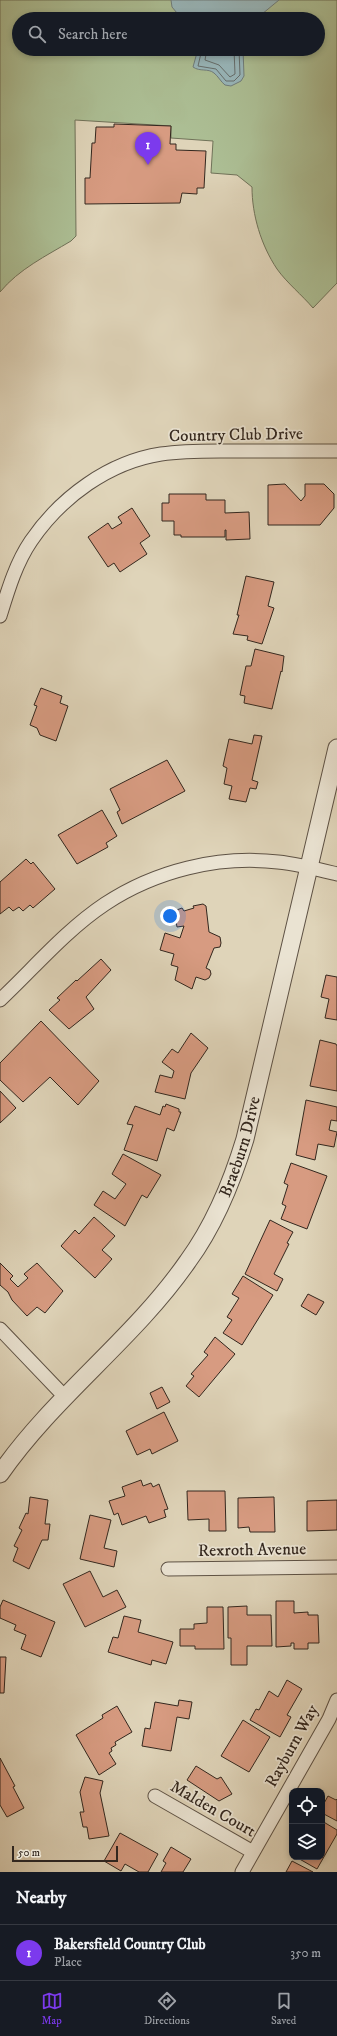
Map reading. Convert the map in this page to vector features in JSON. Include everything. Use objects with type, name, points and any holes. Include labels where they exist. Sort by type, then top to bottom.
[{"type":"street","name":"Country Club Drive","points":[[1,612],[17,568],[31,541],[49,517],[69,498],[108,472],[134,461],[160,454],[187,451],[337,451]]},
{"type":"street","name":"Braeburn Drive","points":[[0,1474],[16,1451],[65,1397],[164,1294],[207,1233],[222,1203],[235,1171],[245,1138],[337,748]]},
{"type":"street","points":[[0,1000],[80,924],[98,909],[132,888],[161,876],[192,867],[246,860],[277,862],[309,867],[337,874]]},
{"type":"street","points":[[0,1329],[65,1397]]},
{"type":"street","name":"Rexroth Avenue","points":[[168,1569],[337,1567]]},
{"type":"street","name":"Rayburn Way","points":[[242,1872],[329,1719],[337,1700]]},
{"type":"street","name":"Malden Court","points":[[155,1796],[253,1852]]},
{"type":"green space","points":[[0,0],[337,0],[337,283],[313,308],[281,274],[271,260],[258,230],[252,198],[252,187],[237,175],[211,173],[213,141],[171,138],[171,126],[75,120],[76,236],[71,241],[24,270],[0,292]]},
{"type":"water","points":[[171,0],[279,0],[264,12],[176,12],[172,7]]},
{"type":"water","points":[[196,56],[243,56],[244,76],[241,81],[231,86],[225,85],[212,72],[193,67]]},
{"type":"building","points":[[114,124],[171,126],[170,144],[176,144],[176,150],[206,151],[204,188],[197,188],[197,194],[182,193],[180,203],[85,204],[85,178],[90,178],[92,143],[95,143],[96,127],[114,127]]},
{"type":"building","points":[[285,484],[301,501],[305,496],[305,484],[324,484],[334,494],[334,508],[320,525],[268,525],[268,485]]},
{"type":"building","points":[[169,494],[206,494],[206,500],[225,500],[225,513],[249,512],[250,539],[226,540],[226,530],[225,537],[181,537],[181,535],[174,535],[174,521],[162,521],[162,503],[169,503]]},
{"type":"building","points":[[132,508],[150,536],[140,543],[147,554],[120,572],[114,563],[108,567],[88,537],[108,523],[112,529],[122,523],[118,517]]},
{"type":"building","points":[[246,576],[274,582],[268,606],[274,608],[262,644],[247,640],[248,636],[233,634],[239,615],[237,615]]},
{"type":"building","points":[[255,649],[284,656],[282,672],[281,671],[272,709],[244,703],[245,696],[240,695],[246,666],[251,666]]},
{"type":"building","points":[[41,688],[62,696],[60,703],[68,706],[56,741],[40,735],[37,728],[30,725],[37,706],[34,705]]},
{"type":"building","points":[[254,735],[262,736],[252,780],[258,782],[256,789],[250,788],[246,802],[229,799],[232,786],[224,784],[227,768],[223,766],[229,739],[252,744]]},
{"type":"building","points":[[167,760],[185,791],[122,824],[117,812],[120,810],[110,789]]},
{"type":"building","points":[[102,810],[117,836],[106,843],[108,847],[77,864],[58,835]]},
{"type":"building","points":[[26,859],[31,864],[33,862],[55,889],[33,908],[30,905],[23,911],[19,907],[13,911],[9,907],[0,914],[0,882]]},
{"type":"building","points":[[203,904],[206,906],[209,932],[220,937],[221,943],[220,947],[214,948],[206,968],[210,970],[211,974],[209,978],[205,980],[196,977],[192,989],[175,980],[178,967],[171,965],[174,954],[160,950],[165,933],[180,938],[184,926],[177,927],[174,911],[182,908],[184,911],[194,908],[193,906]]},
{"type":"building","points":[[101,959],[111,970],[86,997],[94,1009],[69,1029],[49,1010],[60,1000],[57,998]]},
{"type":"building","points":[[326,975],[337,977],[337,1020],[325,1018],[329,999],[321,997]]},
{"type":"building","points":[[41,1021],[99,1081],[78,1105],[50,1077],[23,1102],[0,1080],[0,1063]]},
{"type":"building","points":[[191,1033],[208,1048],[191,1073],[185,1099],[155,1092],[160,1075],[172,1078],[174,1071],[162,1062],[172,1049],[178,1053]]},
{"type":"building","points":[[320,1040],[336,1044],[337,1046],[337,1091],[310,1086]]},
{"type":"building","points":[[0,1091],[16,1108],[0,1123]]},
{"type":"building","points":[[306,1100],[337,1107],[337,1121],[331,1120],[329,1130],[337,1132],[334,1147],[318,1144],[315,1160],[296,1155]]},
{"type":"building","points":[[166,1104],[179,1109],[179,1112],[181,1112],[174,1131],[167,1128],[157,1161],[124,1150],[133,1125],[127,1124],[135,1106],[160,1115],[163,1106],[165,1107]]},
{"type":"building","points":[[123,1154],[161,1175],[147,1198],[142,1195],[125,1226],[94,1205],[103,1191],[115,1199],[126,1184],[112,1174]]},
{"type":"building","points":[[291,1163],[327,1176],[307,1229],[281,1219],[286,1206],[282,1204],[288,1185],[284,1183]]},
{"type":"building","points":[[94,1217],[115,1236],[102,1250],[112,1259],[95,1278],[61,1246],[75,1230],[79,1234]]},
{"type":"building","points":[[270,1220],[293,1232],[287,1243],[289,1244],[274,1274],[283,1279],[277,1291],[245,1274]]},
{"type":"building","points":[[0,1263],[13,1276],[10,1279],[18,1287],[28,1278],[24,1274],[37,1263],[63,1291],[45,1313],[37,1307],[27,1316],[12,1300],[8,1292],[0,1285]]},
{"type":"building","points":[[243,1276],[273,1295],[242,1345],[223,1333],[232,1320],[227,1317],[239,1298],[232,1294]]},
{"type":"building","points":[[308,1294],[324,1302],[316,1315],[301,1306]]},
{"type":"building","points":[[215,1337],[235,1354],[199,1397],[186,1386],[194,1376],[191,1374],[208,1355],[204,1352]]},
{"type":"building","points":[[162,1387],[170,1402],[157,1409],[150,1393]]},
{"type":"building","points":[[164,1412],[178,1441],[152,1454],[150,1449],[137,1455],[126,1431]]},
{"type":"building","points":[[141,1480],[143,1486],[151,1483],[153,1487],[159,1484],[168,1509],[164,1510],[166,1517],[149,1523],[146,1516],[122,1525],[118,1513],[114,1515],[109,1501],[125,1496],[122,1487]]},
{"type":"building","points":[[187,1491],[225,1491],[226,1531],[209,1531],[209,1519],[188,1520]]},
{"type":"building","points":[[30,1497],[48,1500],[45,1524],[50,1524],[48,1540],[42,1540],[29,1569],[13,1561],[18,1548],[14,1546],[22,1530],[19,1528],[26,1513],[28,1514]]},
{"type":"building","points":[[274,1497],[275,1532],[250,1532],[249,1527],[238,1528],[238,1498]]},
{"type":"building","points":[[337,1500],[337,1530],[307,1531],[307,1501]]},
{"type":"building","points":[[90,1515],[111,1520],[104,1548],[117,1551],[114,1567],[80,1559]]},
{"type":"building","points":[[90,1571],[103,1597],[117,1590],[126,1607],[85,1627],[63,1584]]},
{"type":"building","points":[[3,1600],[55,1622],[41,1657],[21,1649],[26,1635],[14,1630],[16,1625],[0,1618],[0,1607]]},
{"type":"building","points":[[276,1601],[294,1601],[294,1613],[308,1612],[308,1615],[318,1615],[319,1643],[308,1643],[308,1649],[294,1649],[294,1643],[291,1643],[291,1646],[276,1647]]},
{"type":"building","points":[[247,1606],[247,1615],[271,1615],[272,1646],[247,1646],[247,1665],[231,1665],[231,1638],[228,1638],[228,1607]]},
{"type":"building","points":[[207,1607],[223,1607],[224,1649],[195,1649],[195,1646],[180,1646],[180,1629],[194,1629],[194,1624],[207,1623]]},
{"type":"building","points":[[124,1616],[141,1620],[138,1632],[173,1642],[166,1664],[152,1660],[151,1665],[108,1652],[113,1637],[118,1638]]},
{"type":"building","points":[[0,1657],[6,1657],[4,1693],[0,1693]]},
{"type":"building","points":[[287,1680],[302,1689],[287,1715],[291,1717],[280,1737],[250,1720],[256,1709],[259,1710],[269,1691],[278,1697]]},
{"type":"building","points":[[179,1700],[192,1702],[189,1719],[177,1717],[171,1751],[142,1746],[145,1728],[150,1729],[155,1702],[178,1706]]},
{"type":"building","points":[[117,1706],[132,1732],[115,1742],[116,1745],[111,1748],[112,1751],[109,1753],[116,1764],[99,1775],[76,1735],[103,1718],[102,1715]]},
{"type":"building","points":[[243,1720],[270,1737],[249,1772],[221,1756]]},
{"type":"building","points":[[0,1758],[15,1786],[13,1787],[24,1808],[7,1817],[0,1805]]},
{"type":"building","points":[[196,1766],[217,1779],[221,1777],[232,1794],[219,1801],[187,1780]]},
{"type":"building","points":[[85,1777],[103,1781],[100,1793],[109,1836],[89,1839],[87,1827],[83,1827],[80,1812],[84,1812],[80,1792]]},
{"type":"building","points":[[328,1796],[336,1800],[337,1799],[337,1821],[325,1815],[325,1802]]},
{"type":"building","points":[[325,1823],[337,1830],[337,1834],[325,1855]]},
{"type":"building","points":[[120,1833],[158,1854],[148,1872],[139,1872],[125,1864],[121,1871],[104,1861]]},
{"type":"building","points":[[171,1847],[191,1859],[183,1872],[161,1872],[166,1863],[163,1861]]},
{"type":"building","points":[[301,1860],[322,1860],[317,1869]]},
{"type":"building","points":[[292,1861],[313,1872],[286,1872]]},
{"type":"place","name":"Bakersfield Country Club","points":[[148,165]]}]
